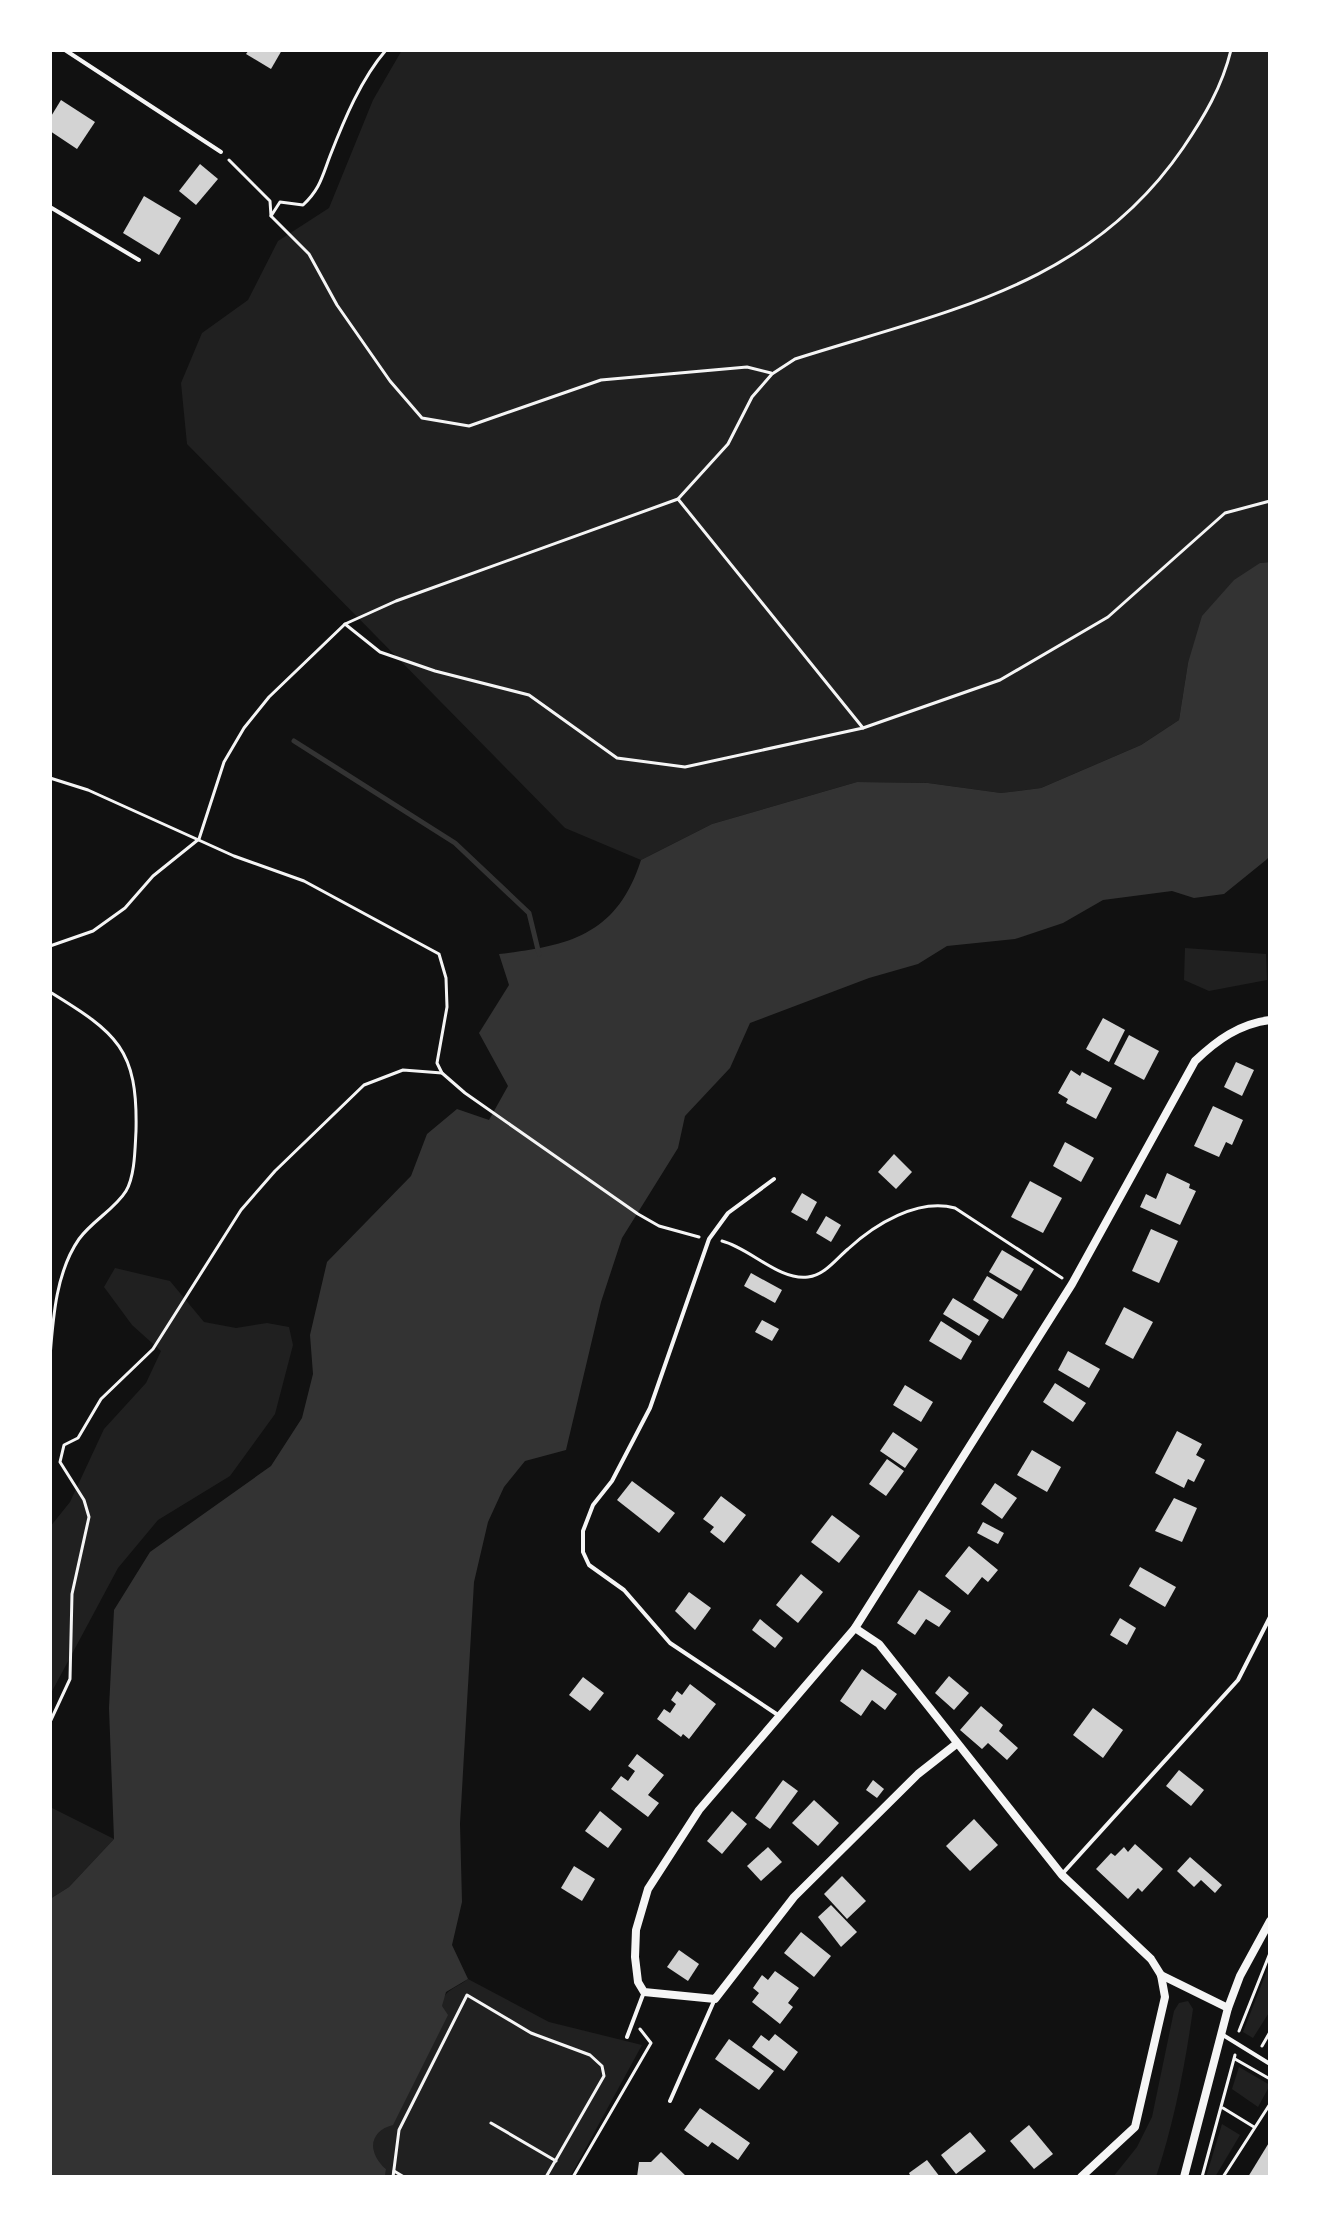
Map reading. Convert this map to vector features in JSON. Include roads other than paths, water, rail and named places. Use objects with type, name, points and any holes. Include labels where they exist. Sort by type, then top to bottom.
[{"type":"street","points":[[955,1745],[918,1774],[794,1897],[715,1999],[644,1992],[638,1982],[635,1944],[648,1889],[699,1810],[855,1628],[1072,1284],[1195,1061],[1227,1034],[1249,1023],[1270,1020]]},
{"type":"street","points":[[855,1628],[879,1644],[955,1745],[1062,1875],[1151,1959],[1161,1975],[1165,1997],[1135,2127],[1081,2177]]},
{"type":"street","points":[[1184,2177],[1228,2008],[1240,1976],[1270,1921]]},
{"type":"street","points":[[1161,1975],[1228,2008]]},
{"type":"lane","points":[[65,50],[221,152]]},
{"type":"lane","points":[[50,207],[139,260]]},
{"type":"lane","points":[[774,1179],[728,1213],[709,1239],[650,1408],[612,1481],[593,1505],[583,1531],[583,1552],[589,1565],[624,1590],[670,1643],[780,1716]]},
{"type":"lane","points":[[1062,1875],[1238,1680],[1270,1617]]},
{"type":"lane","points":[[627,2037],[644,1992]]},
{"type":"lane","points":[[670,2101],[715,1999]]},
{"type":"lane","points":[[1221,2033],[1270,2064]]},
{"type":"waterway","points":[[294,741],[455,843],[529,913],[539,954]]}]
